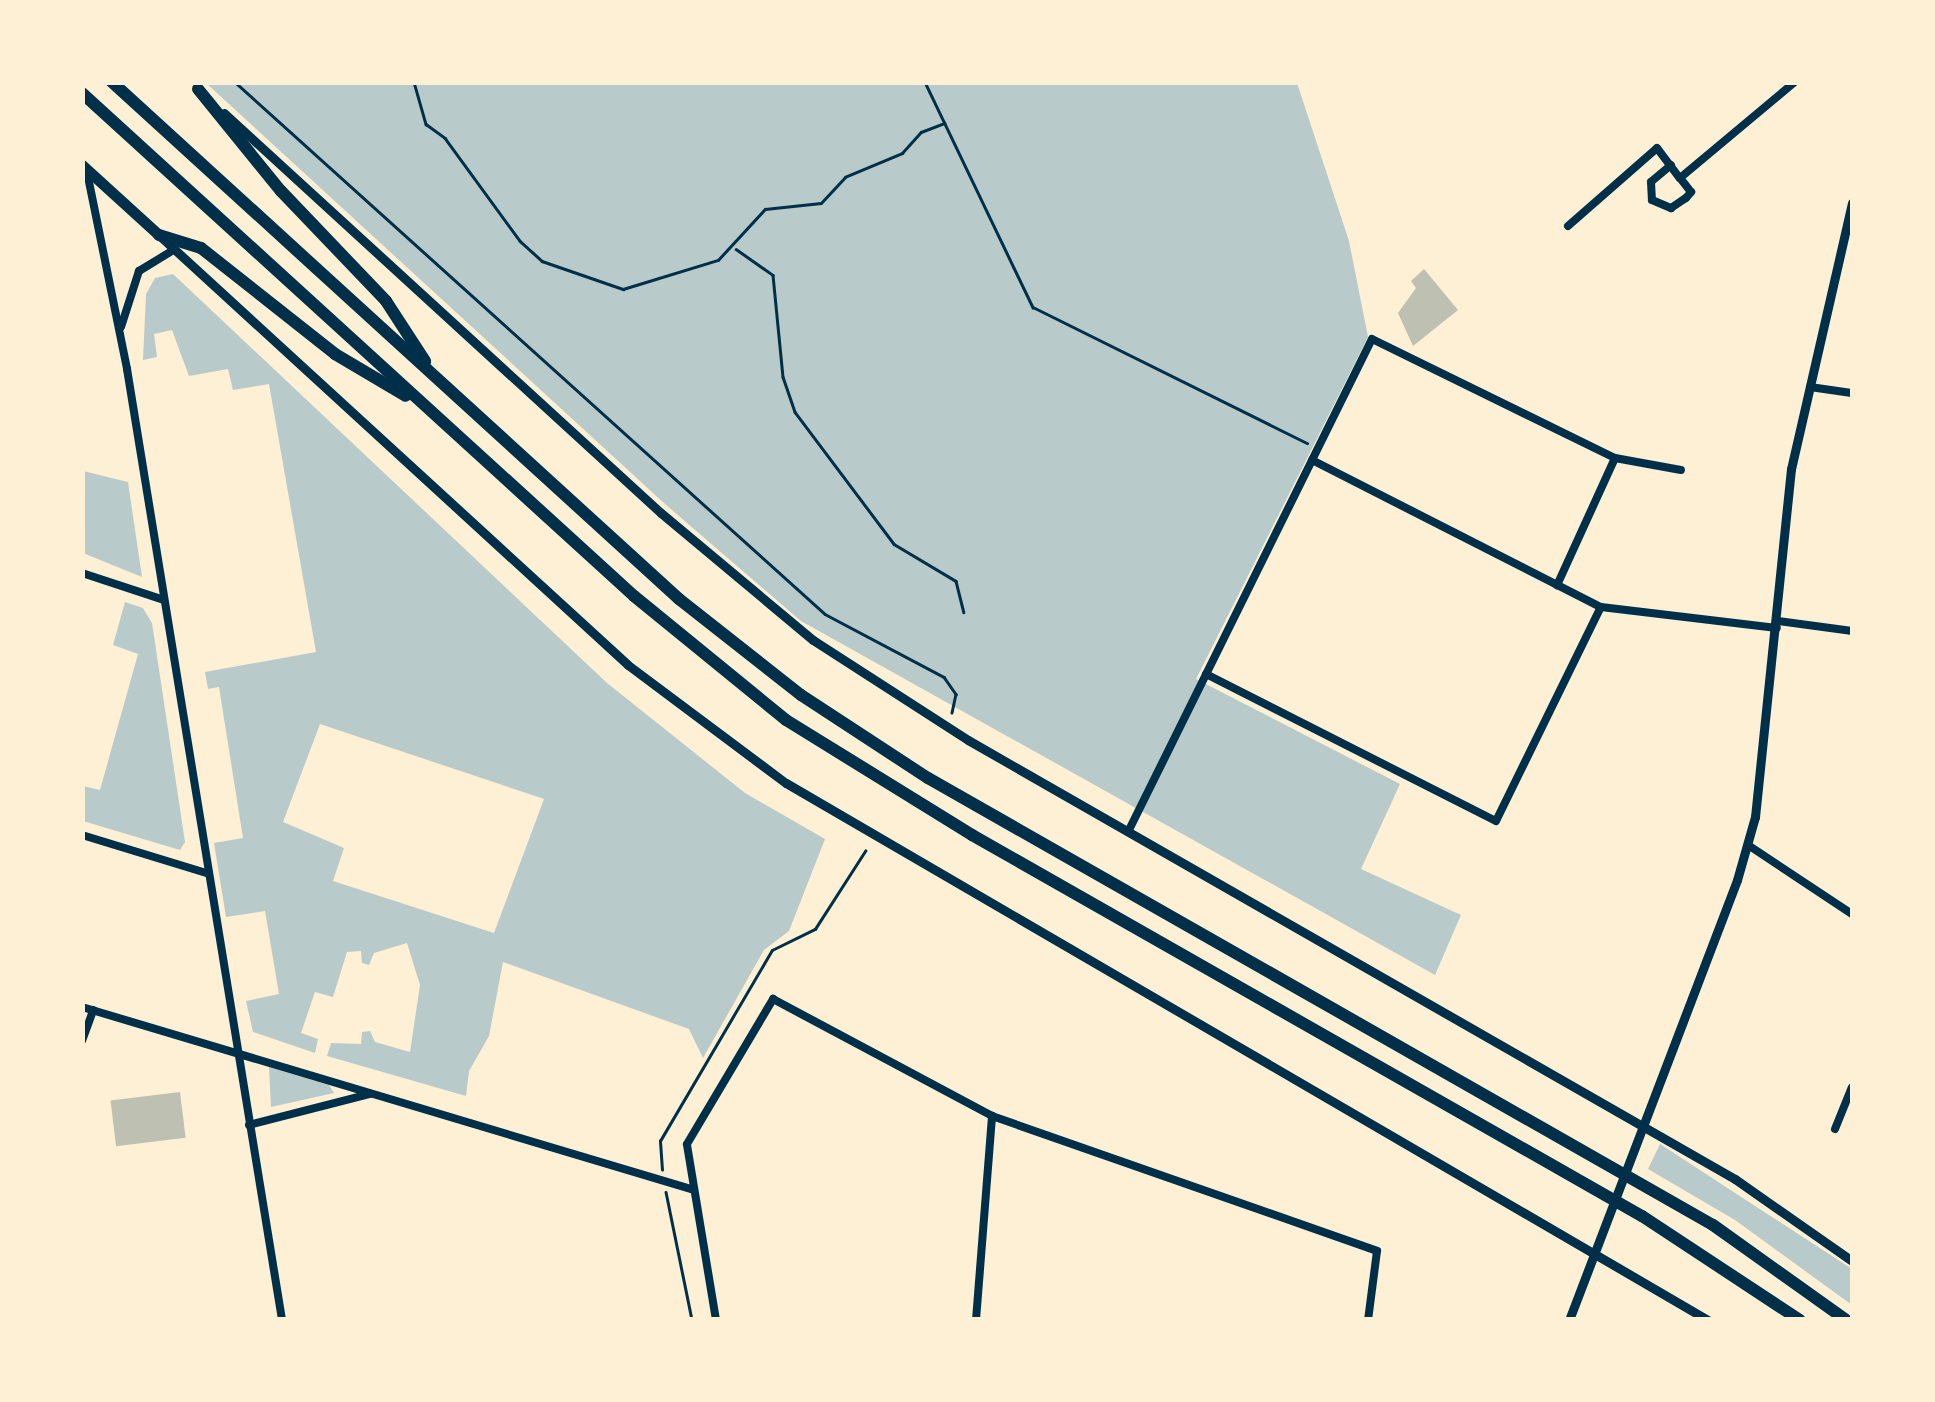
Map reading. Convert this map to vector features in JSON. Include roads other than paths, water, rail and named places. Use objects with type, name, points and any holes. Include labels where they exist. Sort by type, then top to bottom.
[{"type":"highway","points":[[112,82],[679,599],[844,725],[1651,1188],[1846,1320]]},
{"type":"highway","points":[[194,86],[281,191],[386,300],[435,376]]},
{"type":"highway","points":[[82,93],[701,655],[831,750],[1642,1216],[1800,1320]]},
{"type":"highway","points":[[159,235],[202,248],[335,354],[430,410]]},
{"type":"main road","points":[[84,166],[159,235]]},
{"type":"street","points":[[1680,178],[1795,82]]},
{"type":"street","points":[[194,86],[735,579],[890,693],[1643,1124],[1852,1261]]},
{"type":"street","points":[[1568,226],[1657,148],[1691,192],[1671,208],[1652,200],[1651,182],[1670,166]]},
{"type":"street","points":[[84,166],[120,332],[282,1320]]},
{"type":"street","points":[[1568,1320],[1748,845],[1777,624],[1784,516],[1852,203]]},
{"type":"street","points":[[159,235],[628,665],[786,784],[870,838],[1596,1250],[1708,1320]]},
{"type":"street","points":[[120,332],[139,271],[175,249]]},
{"type":"street","points":[[1128,832],[1372,339],[1615,458],[1681,470]]},
{"type":"street","points":[[1810,387],[1852,393]]},
{"type":"street","points":[[1557,586],[1615,458]]},
{"type":"street","points":[[1312,460],[1601,607],[1852,631]]},
{"type":"street","points":[[82,573],[164,600]]},
{"type":"street","points":[[1206,674],[1496,821],[1601,607]]},
{"type":"street","points":[[82,834],[206,873]]},
{"type":"street","points":[[1748,845],[1852,914]]},
{"type":"street","points":[[716,1320],[691,1189],[689,1135],[773,999],[992,1116],[1377,1251],[1368,1320]]},
{"type":"street","points":[[82,1007],[691,1189]]},
{"type":"street","points":[[82,1041],[93,1010]]},
{"type":"street","points":[[1835,1128],[1852,1087]]},
{"type":"street","points":[[249,1125],[374,1092]]},
{"type":"street","points":[[976,1320],[992,1116]]}]
